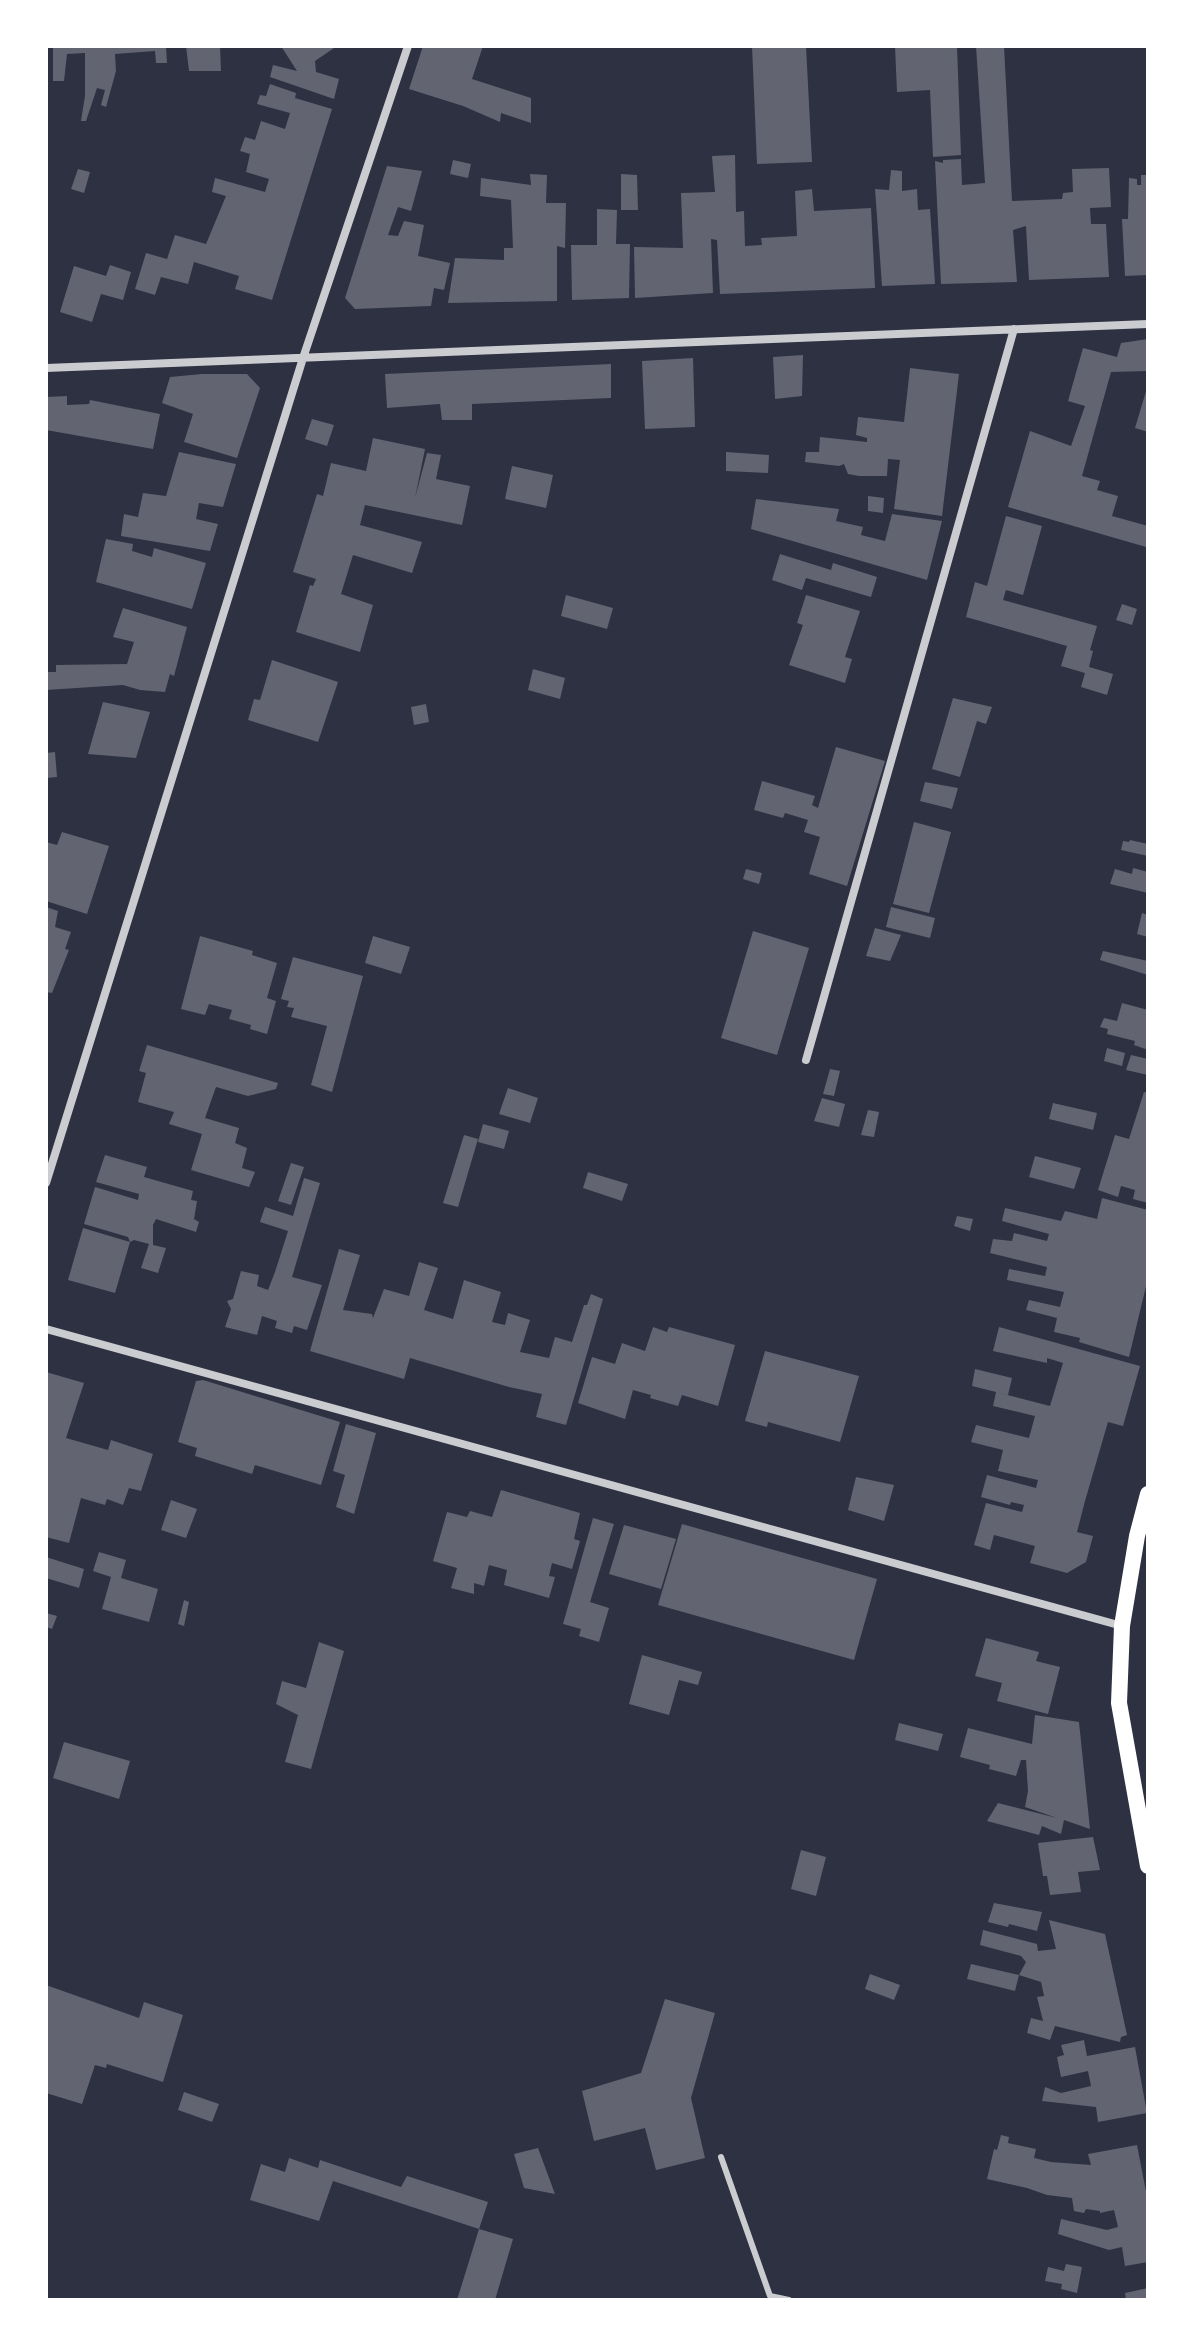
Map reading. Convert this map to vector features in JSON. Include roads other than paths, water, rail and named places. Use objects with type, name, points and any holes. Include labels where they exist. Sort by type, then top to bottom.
[{"type":"main road","points":[[1148,1494],[1137,1536],[1122,1626],[1119,1703],[1148,1866]]},
{"type":"street","points":[[46,1183],[303,358],[408,46]]},
{"type":"street","points":[[46,368],[1148,324]]},
{"type":"street","points":[[806,1060],[1014,329]]},
{"type":"street","points":[[46,1329],[1122,1626]]},
{"type":"lane","points":[[721,2157],[770,2296],[789,2300]]}]
